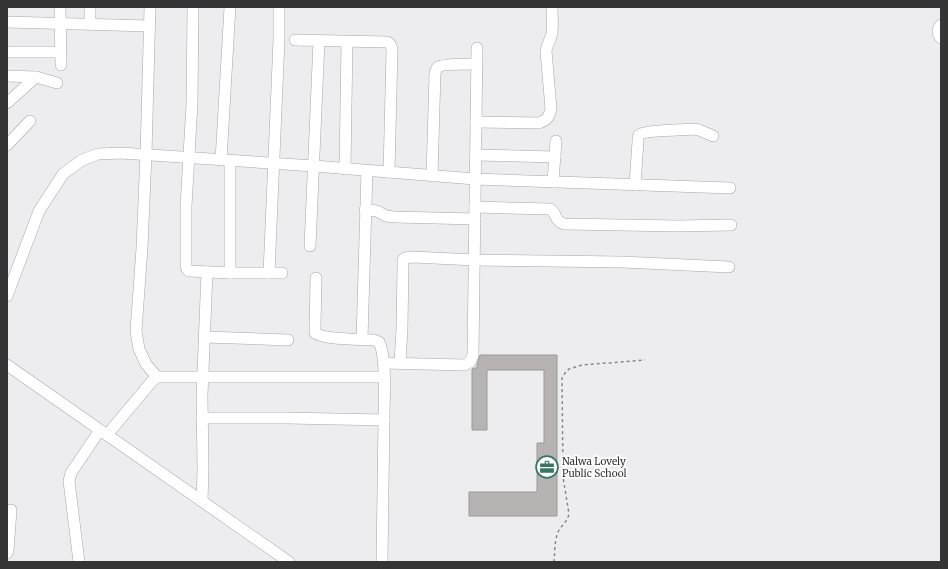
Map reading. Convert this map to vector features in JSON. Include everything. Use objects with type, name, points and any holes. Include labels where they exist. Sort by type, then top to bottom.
[{"type":"street","points":[[60,7],[61,65]]},
{"type":"street","points":[[90,7],[90,24]]},
{"type":"street","points":[[150,7],[142,248],[136,330],[139,349],[146,364],[157,377]]},
{"type":"street","points":[[193,7],[192,104],[186,206],[187,269],[189,271],[230,273],[282,273]]},
{"type":"street","points":[[230,7],[226,160],[230,273]]},
{"type":"street","points":[[268,273],[279,40],[278,7]]},
{"type":"street","points":[[476,122],[539,123],[546,121],[551,109],[546,51],[547,43],[551,39],[552,7]]},
{"type":"street","points":[[7,22],[149,26]]},
{"type":"street","points":[[941,25],[938,31],[938,35],[941,38]]},
{"type":"street","points":[[295,40],[389,42],[391,45],[392,57],[390,172]]},
{"type":"street","points":[[310,246],[319,41]]},
{"type":"street","points":[[345,169],[347,42]]},
{"type":"street","points":[[383,363],[464,365],[470,362],[473,355],[477,48]]},
{"type":"street","points":[[7,52],[60,52]]},
{"type":"street","points":[[432,176],[436,69],[439,66],[447,65],[476,64]]},
{"type":"street","points":[[7,76],[36,77],[56,84]]},
{"type":"street","points":[[7,103],[36,77]]},
{"type":"street","points":[[7,145],[30,121]]},
{"type":"street","points":[[635,185],[638,135],[640,133],[694,129],[713,136]]},
{"type":"street","points":[[554,182],[556,141]]},
{"type":"street","points":[[7,296],[39,211],[63,174],[82,160],[98,154],[146,154],[475,179],[730,188]]},
{"type":"street","points":[[476,155],[555,157]]},
{"type":"street","points":[[362,339],[367,171]]},
{"type":"street","points":[[475,207],[550,209],[554,213],[556,220],[564,224],[679,226],[731,225]]},
{"type":"street","points":[[366,210],[376,211],[386,216],[395,217],[475,219]]},
{"type":"street","points":[[400,363],[403,260],[406,258],[622,262],[729,267]]},
{"type":"street","points":[[202,501],[202,418],[207,272]]},
{"type":"street","points":[[316,278],[316,333],[327,338],[374,340],[379,342],[382,348],[384,377],[384,505],[382,562]]},
{"type":"street","points":[[205,337],[288,340]]},
{"type":"street","points":[[7,365],[289,562]]},
{"type":"street","points":[[79,562],[70,481],[71,473],[103,432],[157,377],[384,377]]},
{"type":"street","points":[[202,418],[384,420]]},
{"type":"street","points":[[7,553],[11,510]]},
{"type":"path","points":[[554,562],[556,540],[560,529],[568,518],[569,514],[563,477],[562,378],[569,368],[582,365],[645,360]]},
{"type":"building","points":[[480,355],[557,355],[557,516],[469,516],[469,492],[537,492],[537,443],[544,443],[544,370],[487,370],[487,430],[472,430],[472,369],[477,368]]},
{"type":"place","name":"Nalwa Lovely Public School","points":[[547,467]]}]
